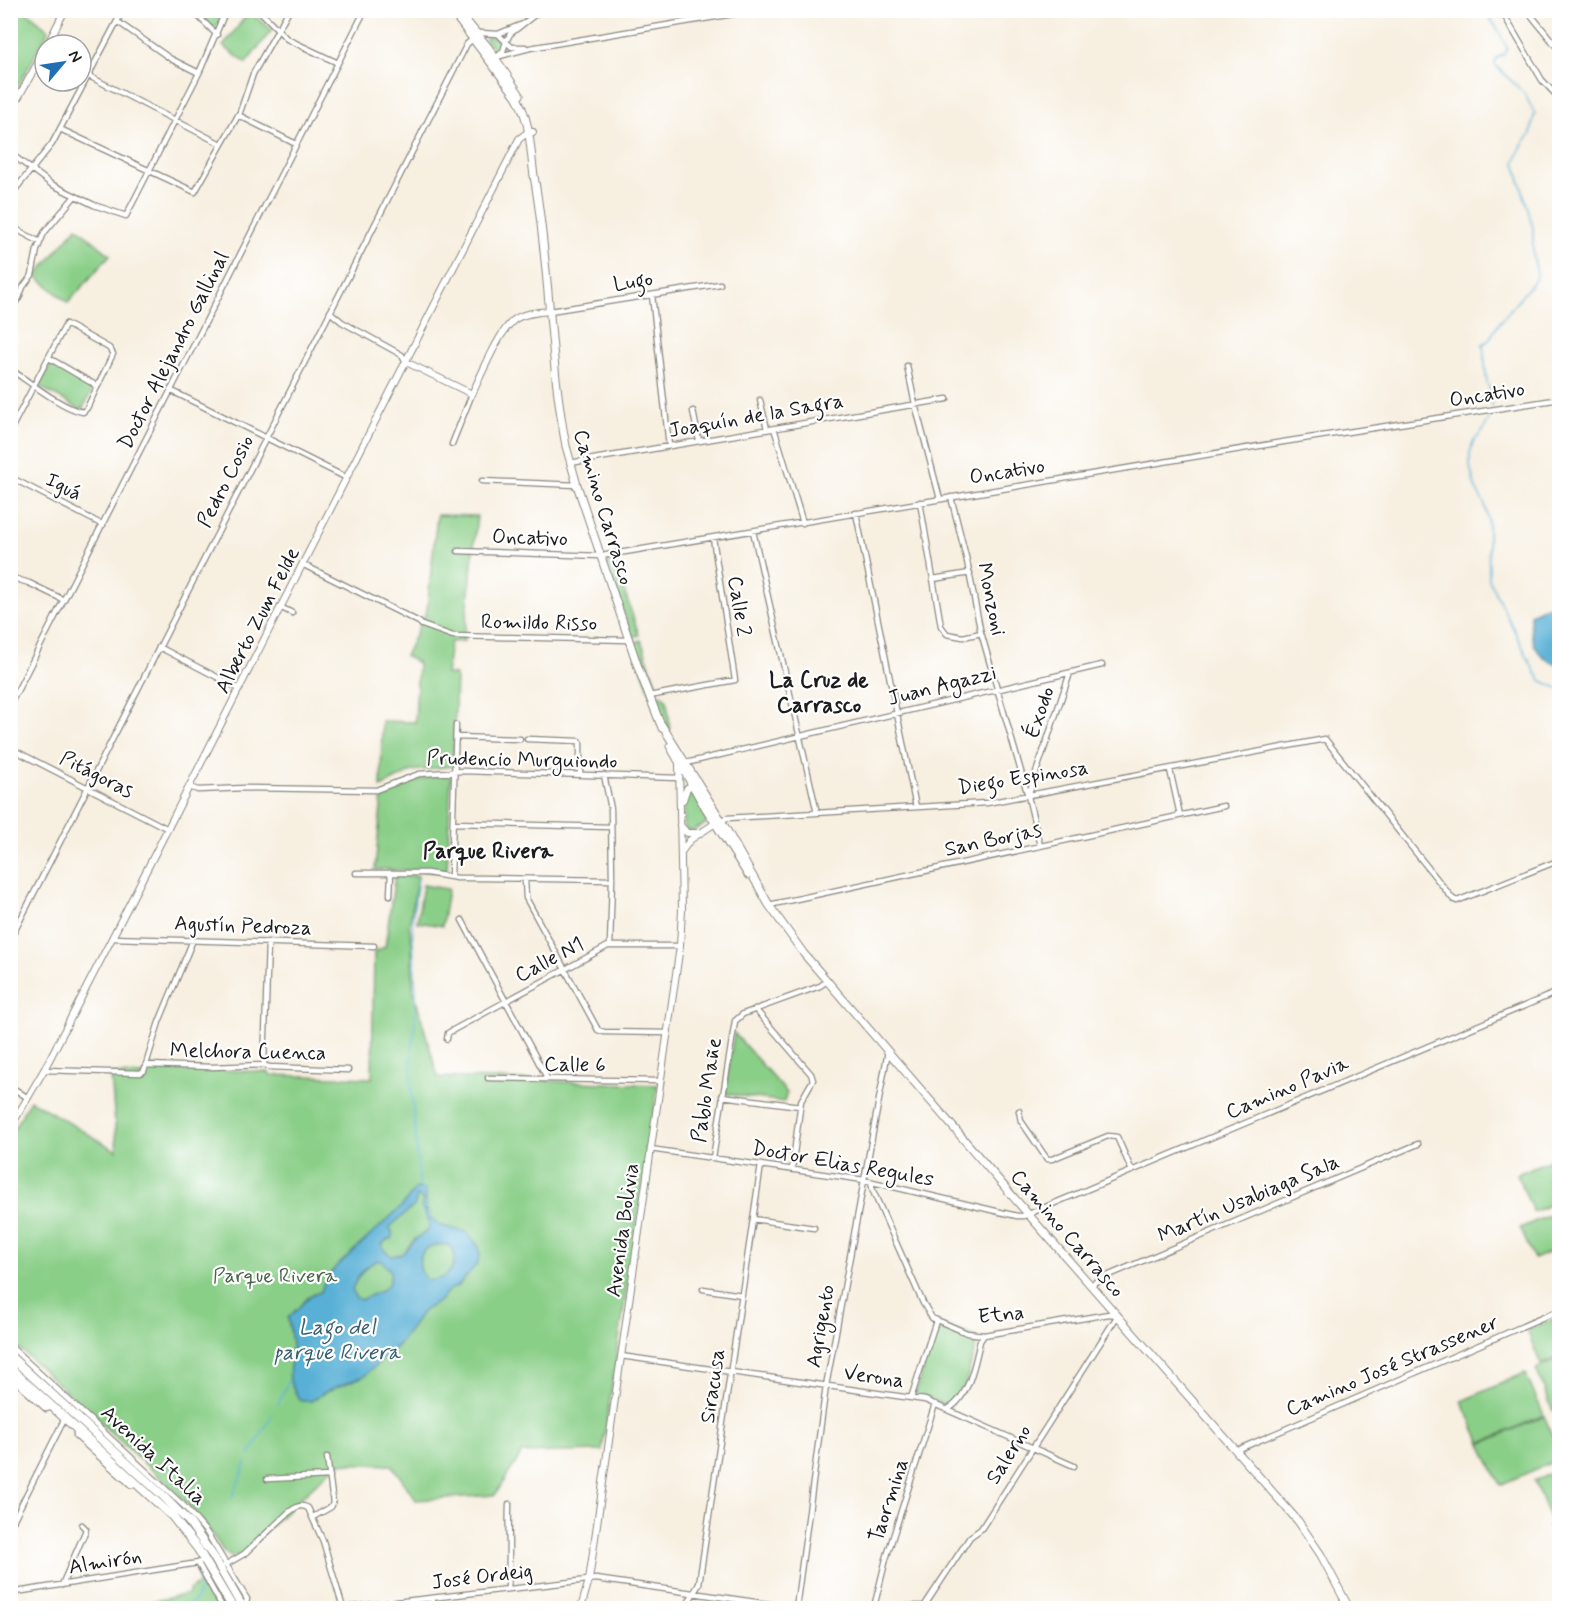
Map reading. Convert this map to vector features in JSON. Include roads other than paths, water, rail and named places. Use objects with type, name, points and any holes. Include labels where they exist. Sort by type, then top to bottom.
[{"type":"main road","name":"Camino Carrasco","points":[[451,10],[497,57],[522,99],[531,132],[538,178],[562,428],[570,463],[648,696],[683,763],[710,801],[718,822]]},
{"type":"main road","name":"Camino Carrasco","points":[[457,10],[520,102],[531,132]]},
{"type":"main road","name":"Camino Carrasco","points":[[683,763],[692,785],[753,874],[756,884],[786,932],[1028,1214],[1237,1450],[1308,1535],[1349,1608]]},
{"type":"main road","name":"Avenida Italia","points":[[10,1356],[122,1453],[189,1522],[223,1566],[244,1608]]},
{"type":"main road","name":"Avenida Italia","points":[[10,1368],[184,1529],[201,1561],[233,1608]]},
{"type":"street","points":[[54,10],[64,14],[54,33]]},
{"type":"street","points":[[93,69],[123,10]]},
{"type":"street","points":[[192,10],[217,35]]},
{"type":"street","points":[[10,153],[31,171],[75,196],[126,216],[199,73],[226,10]]},
{"type":"street","points":[[259,10],[287,39],[338,63]]},
{"type":"street","points":[[60,129],[195,192],[238,115],[253,74],[289,10]]},
{"type":"street","name":"Doctor Alejandro Gallinal","points":[[10,705],[365,10]]},
{"type":"street","points":[[497,57],[510,34],[541,10]]},
{"type":"street","points":[[497,57],[530,48],[757,10]]},
{"type":"street","points":[[1502,10],[1542,80],[1560,99]]},
{"type":"street","points":[[1527,10],[1560,51]]},
{"type":"street","points":[[118,22],[171,59],[199,73]]},
{"type":"street","points":[[475,37],[488,32],[498,34],[523,25]]},
{"type":"street","points":[[498,34],[515,48],[530,48]]},
{"type":"street","name":"Pedro Cosio","points":[[10,940],[467,44],[475,37]]},
{"type":"street","points":[[10,112],[33,71]]},
{"type":"street","points":[[93,78],[221,144]]},
{"type":"street","points":[[10,196],[48,150],[80,93]]},
{"type":"street","points":[[238,115],[296,144]]},
{"type":"street","name":"Alberto Zum Felde","points":[[10,1128],[44,1070],[168,830],[519,139],[531,132]]},
{"type":"street","points":[[10,309],[34,271],[44,233],[75,196]]},
{"type":"street","points":[[10,226],[40,242]]},
{"type":"street","name":"Lugo","points":[[550,311],[720,284]]},
{"type":"street","points":[[10,288],[20,294]]},
{"type":"street","points":[[652,295],[669,446]]},
{"type":"street","points":[[452,444],[472,394],[501,335],[509,324],[521,316],[550,311]]},
{"type":"street","points":[[330,312],[342,322],[402,355],[406,362],[472,394]]},
{"type":"street","points":[[10,369],[34,385],[48,395],[83,412],[112,357],[112,351],[66,324],[49,358],[34,385],[10,431]]},
{"type":"street","points":[[49,358],[97,386]]},
{"type":"street","points":[[907,366],[940,499]]},
{"type":"street","points":[[170,390],[347,478]]},
{"type":"street","name":"Joaquín de la Sagra","points":[[570,463],[947,399]]},
{"type":"street","name":"Oncativo","points":[[458,551],[601,556],[1560,399]]},
{"type":"street","points":[[760,400],[767,429]]},
{"type":"street","points":[[693,411],[699,441]]},
{"type":"street","points":[[774,428],[803,523]]},
{"type":"street","name":"Iguá","points":[[10,477],[103,525]]},
{"type":"street","points":[[482,482],[577,485]]},
{"type":"street","name":"Monzoni","points":[[951,497],[981,633],[1040,846]]},
{"type":"street","points":[[920,502],[941,626],[947,634],[963,637],[981,633]]},
{"type":"street","points":[[856,513],[916,807]]},
{"type":"street","points":[[753,531],[817,813]]},
{"type":"street","name":"Calle 2","points":[[648,696],[735,680],[713,538]]},
{"type":"street","name":"Romildo Risso","points":[[304,565],[435,631],[466,636],[629,640]]},
{"type":"street","points":[[933,579],[969,573]]},
{"type":"street","points":[[10,577],[29,583],[64,600]]},
{"type":"street","points":[[282,608],[292,613]]},
{"type":"street","points":[[159,647],[240,689]]},
{"type":"street","name":"Juan Agazzi","points":[[683,763],[1102,665]]},
{"type":"street","name":"Éxodo","points":[[1028,796],[1070,673]]},
{"type":"street","points":[[452,876],[456,725]]},
{"type":"street","points":[[456,737],[520,739]]},
{"type":"street","points":[[527,739],[579,741],[580,774]]},
{"type":"street","name":"Diego Espinosa","points":[[718,822],[726,818],[987,803],[1325,739],[1457,902],[1560,860]]},
{"type":"street","name":"Pitágoras","points":[[10,748],[168,830]]},
{"type":"street","name":"Avenida Bolivia","points":[[581,1608],[589,1580],[680,946],[682,916],[679,778],[683,763]]},
{"type":"street","points":[[1170,770],[1180,815]]},
{"type":"street","name":"Prudencio Murguiondo","points":[[189,787],[198,790],[245,788],[376,790],[419,774],[454,771],[679,778]]},
{"type":"street","points":[[604,775],[611,809],[610,945]]},
{"type":"street","name":"Avenida Bolivia","points":[[680,807],[685,790],[692,785]]},
{"type":"street","name":"Camino Carrasco","points":[[692,785],[696,786],[705,800],[710,801]]},
{"type":"street","name":"San Borjas","points":[[769,905],[1224,806]]},
{"type":"street","points":[[681,855],[687,843],[718,822]]},
{"type":"street","points":[[453,823],[611,827]]},
{"type":"street","points":[[680,825],[687,833],[700,833]]},
{"type":"street","points":[[356,873],[427,873],[457,878],[525,880],[612,880]]},
{"type":"street","points":[[390,895],[391,873]]},
{"type":"street","points":[[525,880],[525,896],[597,1027],[601,1031],[668,1033]]},
{"type":"street","points":[[462,920],[546,1076]]},
{"type":"street","name":"Agustín Pedroza","points":[[112,938],[374,945]]},
{"type":"street","points":[[146,1065],[159,1022],[193,940]]},
{"type":"street","points":[[264,1065],[268,942]]},
{"type":"street","name":"Calle N1","points":[[447,1039],[448,1033],[610,945],[680,946]]},
{"type":"street","name":"Pablo Mañe","points":[[713,1158],[733,1027],[738,1018],[755,1009],[820,986],[827,981]]},
{"type":"street","name":"Camino Pavia","points":[[1028,1214],[1560,991]]},
{"type":"street","points":[[755,1009],[813,1076],[813,1082],[801,1101],[792,1169]]},
{"type":"street","name":"Agrigento","points":[[796,1608],[826,1386],[888,1052]]},
{"type":"street","name":"Melchora Cuenca","points":[[44,1070],[140,1073],[144,1071],[146,1065],[212,1067],[264,1065],[348,1070]]},
{"type":"street","name":"Calle 6","points":[[489,1078],[660,1081]]},
{"type":"street","points":[[10,1086],[28,1098]]},
{"type":"street","points":[[722,1096],[800,1106]]},
{"type":"street","points":[[1019,1111],[1021,1120],[1047,1159],[1114,1135],[1132,1171]]},
{"type":"street","name":"Martín Usabiaga Sala","points":[[1091,1285],[1110,1274],[1418,1144]]},
{"type":"street","name":"Doctor Elias Regules","points":[[650,1149],[864,1180],[1017,1216],[1028,1214]]},
{"type":"street","name":"Siracusa","points":[[685,1608],[699,1584],[761,1165]]},
{"type":"street","points":[[871,1182],[923,1303],[936,1321],[911,1398]]},
{"type":"street","points":[[753,1219],[814,1228]]},
{"type":"street","points":[[703,1289],[742,1295]]},
{"type":"street","name":"Camino José Strassener","points":[[1237,1450],[1560,1310]]},
{"type":"street","name":"Etna","points":[[936,1321],[967,1333],[984,1335],[1109,1314],[1118,1315]]},
{"type":"street","name":"Salerno","points":[[924,1607],[970,1537],[981,1529],[1118,1315]]},
{"type":"street","points":[[948,1409],[956,1403],[966,1388],[980,1341],[984,1335]]},
{"type":"street","name":"Avenida Italia","points":[[10,1346],[122,1453]]},
{"type":"street","name":"Verona","points":[[621,1356],[911,1398],[948,1409],[1074,1466]]},
{"type":"street","name":"Avenida Italia","points":[[10,1376],[46,1409],[53,1407]]},
{"type":"street","name":"Taormina","points":[[874,1606],[886,1559],[935,1404]]},
{"type":"street","points":[[10,1527],[65,1419]]},
{"type":"street","points":[[313,1517],[331,1507],[334,1500],[327,1457]]},
{"type":"street","points":[[267,1479],[330,1476]]},
{"type":"street","points":[[508,1588],[509,1504]]},
{"type":"street","points":[[223,1566],[244,1554],[296,1507],[300,1505],[307,1507],[328,1555],[343,1608]]},
{"type":"street","points":[[62,1585],[86,1532],[82,1525]]},
{"type":"street","name":"Avenida Italia","points":[[201,1561],[223,1608]]},
{"type":"street","name":"Almirón","points":[[10,1593],[201,1561]]},
{"type":"street","name":"Avenida Italia","points":[[223,1566],[247,1599],[244,1608]]},
{"type":"street","name":"José Ordeig","points":[[343,1608],[602,1579],[796,1608],[924,1607]]},
{"type":"street","points":[[432,1599],[435,1608]]},
{"type":"water","points":[[1559,600],[1559,662],[1555,664],[1541,655],[1534,644],[1530,614]]},
{"type":"water","name":"Lago del parque Rivera","points":[[416,1188],[426,1190],[426,1209],[431,1218],[438,1225],[467,1232],[479,1247],[480,1257],[477,1264],[458,1286],[423,1311],[399,1344],[364,1376],[327,1391],[311,1401],[301,1401],[290,1380],[292,1340],[288,1318],[311,1295],[321,1292],[324,1282],[333,1270],[402,1206]],"holes":[[[417,1196],[423,1201],[421,1208],[429,1221],[429,1227],[402,1254],[392,1256],[384,1250],[382,1245],[393,1236],[390,1227],[415,1205]],[[434,1245],[448,1245],[454,1251],[455,1260],[452,1268],[442,1278],[427,1280],[421,1271],[420,1261],[423,1252]],[[378,1260],[383,1262],[390,1271],[389,1283],[382,1290],[361,1300],[355,1297],[352,1289],[356,1280]]]},
{"type":"waterway","points":[[1483,10],[1497,28],[1507,48],[1504,54],[1496,59],[1495,65],[1524,93],[1535,114],[1531,134],[1523,143],[1515,162],[1533,228],[1533,255],[1537,273],[1535,280],[1500,322],[1488,341],[1483,344],[1492,407]]},
{"type":"waterway","points":[[1491,415],[1483,431],[1473,442],[1470,453],[1470,466],[1475,487],[1485,505],[1488,520],[1489,580],[1535,672],[1542,681],[1560,689]]},
{"type":"waterway","points":[[418,878],[412,922],[416,996],[411,1056],[420,1188]]},
{"type":"waterway","points":[[278,1404],[289,1380]]},
{"type":"waterway","points":[[249,1456],[272,1415]]},
{"type":"waterway","points":[[232,1498],[246,1463]]},
{"type":"waterway","points":[[172,1608],[188,1605],[197,1597],[199,1586],[195,1570]]},
{"type":"district","name":"La Cruz de Carrasco","points":[[819,692]]},
{"type":"district","name":"Parque Rivera","points":[[488,850]]}]
